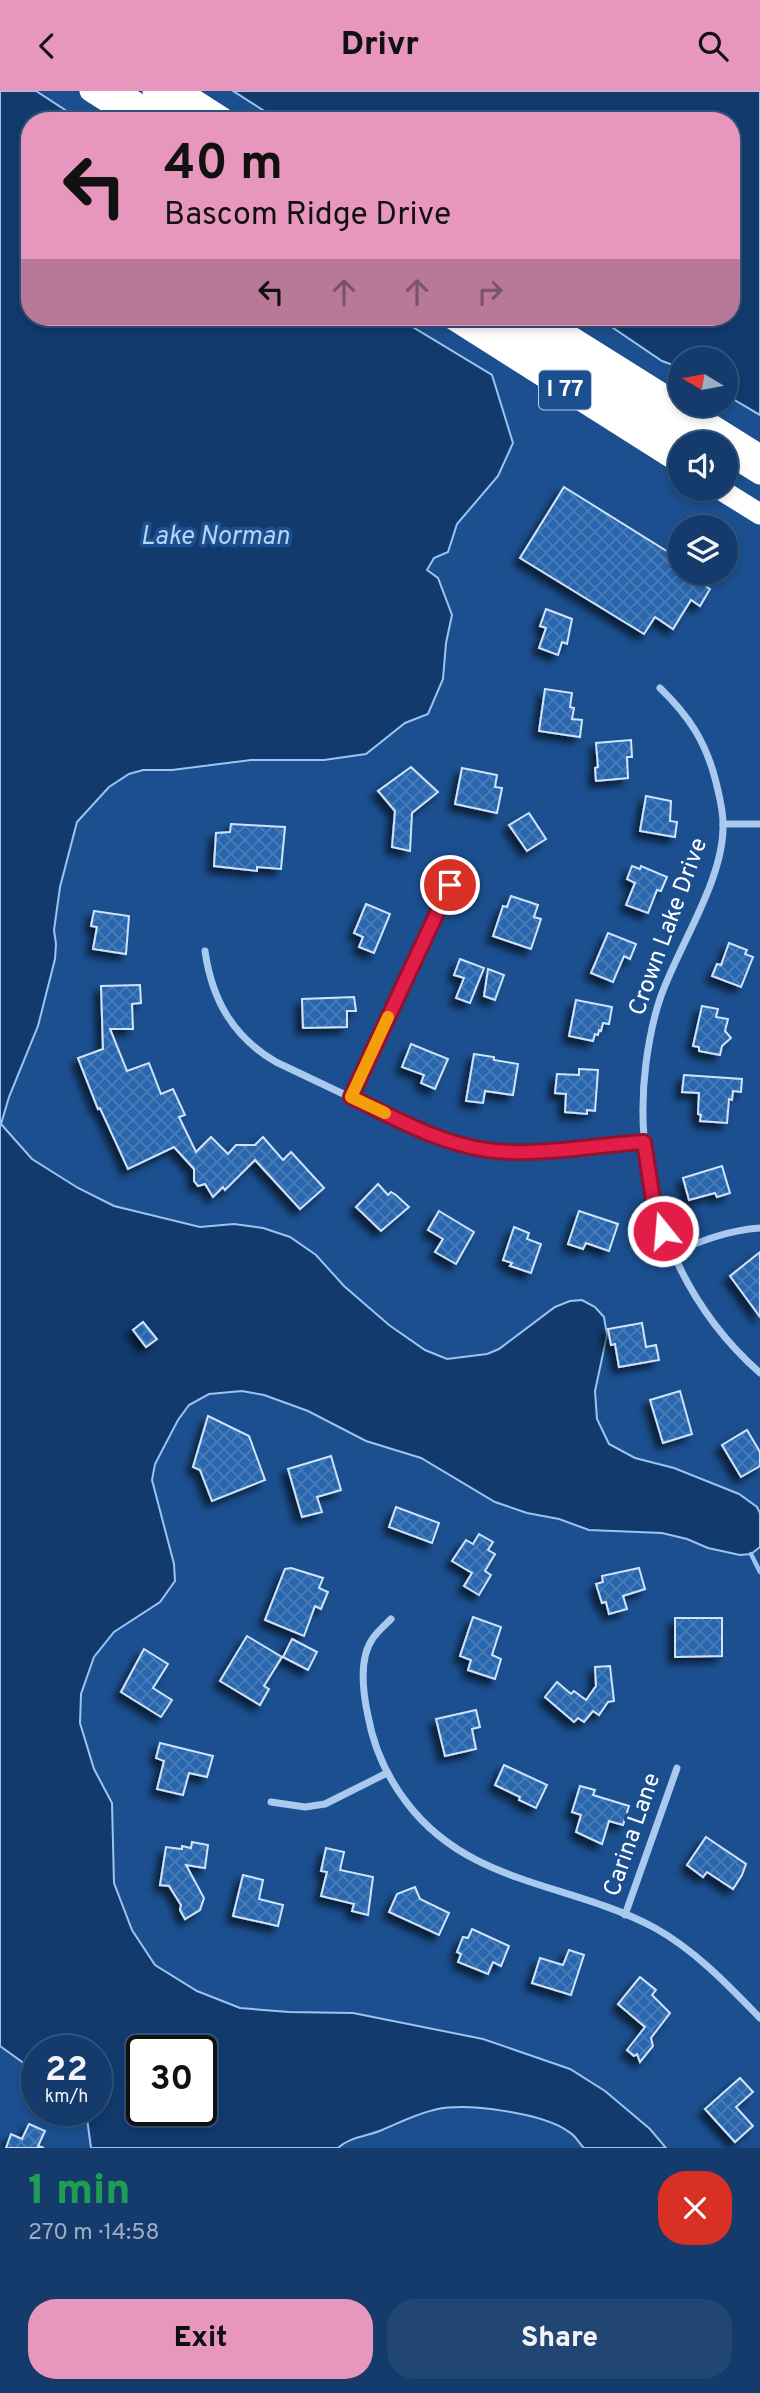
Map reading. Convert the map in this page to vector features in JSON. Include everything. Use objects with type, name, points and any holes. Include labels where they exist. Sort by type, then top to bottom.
[{"type":"highway","points":[[90,91],[123,112]]},
{"type":"highway","points":[[118,91],[152,112]]},
{"type":"highway","points":[[153,91],[186,112]]},
{"type":"highway","points":[[181,91],[214,112]]},
{"type":"highway","name":"I 77","points":[[463,326],[668,456]]},
{"type":"highway","name":"I 77","points":[[494,326],[668,437]]},
{"type":"highway","name":"I 77","points":[[523,326],[691,431]]},
{"type":"highway","name":"I 77","points":[[554,326],[760,455]]},
{"type":"highway","points":[[738,460],[760,474]]},
{"type":"highway","points":[[738,486],[760,501]]},
{"type":"highway","points":[[738,500],[760,513]]},
{"type":"street","name":"Crown Lake Drive","points":[[660,688],[689,719],[710,757],[723,824],[713,876],[660,997],[653,1025],[644,1083],[644,1142],[654,1206],[673,1253],[707,1314],[734,1350],[760,1373]]},
{"type":"street","points":[[723,824],[760,824]]},
{"type":"street","points":[[351,1097],[450,885]]},
{"type":"street","points":[[205,951],[213,988],[222,1010],[234,1028],[267,1057],[434,1137],[484,1150],[519,1152],[644,1142]]},
{"type":"street","points":[[673,1253],[719,1235],[760,1228]]},
{"type":"street","points":[[391,1619],[373,1638],[364,1670],[370,1730],[387,1773],[415,1814],[464,1855],[483,1865],[625,1915],[654,1928],[683,1946],[717,1973],[760,2018]]},
{"type":"street","name":"Carina Lane","points":[[625,1915],[677,1768]]},
{"type":"street","points":[[271,1802],[305,1807],[325,1804],[387,1773]]},
{"type":"water","name":"Lake Norman","points":[[0,91],[36,91],[68,112],[21,112],[21,326],[411,326],[492,375],[513,443],[498,476],[457,524],[448,552],[434,558],[427,570],[438,578],[452,615],[443,679],[428,714],[405,723],[366,754],[324,760],[251,760],[172,770],[143,770],[129,774],[109,787],[77,822],[60,887],[54,930],[55,959],[38,1026],[1,1124],[32,1159],[78,1188],[114,1206],[200,1227],[234,1224],[263,1228],[290,1237],[316,1255],[344,1286],[389,1325],[425,1350],[447,1359],[487,1354],[499,1349],[555,1307],[582,1300],[595,1307],[604,1317],[607,1335],[595,1391],[597,1419],[609,1444],[635,1458],[674,1468],[739,1494],[757,1507],[760,1513],[760,1547],[751,1554],[740,1555],[708,1548],[662,1533],[589,1530],[495,1502],[421,1458],[366,1441],[308,1411],[264,1395],[242,1391],[209,1394],[189,1405],[155,1464],[152,1480],[174,1564],[175,1581],[160,1602],[114,1632],[94,1657],[81,1694],[80,1723],[94,1769],[112,1803],[114,1883],[132,1930],[155,1965],[197,1991],[240,2008],[353,2013],[483,2039],[570,2069],[605,2091],[650,2129],[666,2148],[584,2148],[571,2133],[542,2120],[505,2111],[451,2107],[423,2113],[353,2139],[338,2148],[91,2148],[88,2126],[112,2126],[112,2035],[21,2035],[21,2061],[0,2046]]},
{"type":"water","points":[[233,91],[760,91],[760,415],[738,402],[738,347],[668,347],[668,363],[610,326],[740,326],[740,112],[266,112]]},
{"type":"building","points":[[564,487],[668,552],[668,585],[704,585],[710,589],[700,606],[691,600],[673,629],[655,617],[644,634],[520,558]]},
{"type":"building","points":[[546,609],[572,619],[567,644],[562,642],[558,655],[539,648],[546,628],[540,626]]},
{"type":"building","points":[[545,689],[572,693],[572,719],[582,720],[580,737],[539,731]]},
{"type":"building","points":[[631,740],[632,757],[627,757],[628,778],[596,781],[596,743]]},
{"type":"building","points":[[411,767],[438,792],[412,813],[410,851],[392,847],[395,811],[378,791]]},
{"type":"building","points":[[462,768],[497,775],[495,787],[502,788],[497,813],[455,804]]},
{"type":"building","points":[[646,796],[671,801],[670,821],[677,822],[675,837],[640,831]]},
{"type":"building","points":[[529,813],[546,839],[527,851],[509,825]]},
{"type":"building","points":[[231,824],[285,827],[281,869],[257,867],[257,871],[214,866],[216,833],[230,832]]},
{"type":"building","points":[[632,866],[640,869],[641,866],[667,877],[661,891],[657,890],[648,913],[626,905],[635,883],[627,879]]},
{"type":"building","points":[[511,896],[538,905],[534,917],[541,919],[531,949],[493,936],[503,906],[507,907]]},
{"type":"building","points":[[366,904],[390,914],[374,953],[359,947],[363,937],[354,933]]},
{"type":"building","points":[[94,911],[129,916],[126,954],[93,949],[97,927],[91,926]]},
{"type":"building","points":[[608,933],[636,944],[630,959],[624,956],[613,982],[591,973]]},
{"type":"building","points":[[729,943],[747,950],[745,954],[753,957],[741,987],[712,976],[717,964],[721,965]]},
{"type":"building","points":[[460,959],[484,968],[470,1003],[456,998],[464,978],[454,975]]},
{"type":"building","points":[[488,969],[504,975],[495,1000],[484,996]]},
{"type":"building","points":[[140,985],[141,1003],[132,1004],[133,1029],[110,1029],[127,1071],[149,1063],[161,1094],[173,1089],[185,1115],[179,1117],[196,1152],[211,1137],[228,1154],[236,1145],[255,1145],[263,1137],[283,1160],[291,1152],[324,1188],[300,1209],[255,1160],[225,1190],[223,1187],[213,1197],[205,1184],[198,1186],[194,1181],[194,1169],[174,1147],[128,1169],[100,1108],[98,1109],[78,1058],[103,1049],[101,986]]},
{"type":"building","points":[[354,997],[356,1011],[347,1011],[347,1027],[303,1028],[302,999]]},
{"type":"building","points":[[576,1000],[612,1007],[609,1024],[603,1023],[601,1031],[599,1030],[598,1035],[595,1034],[593,1041],[569,1036]]},
{"type":"building","points":[[702,1006],[718,1009],[716,1017],[728,1019],[725,1031],[731,1038],[722,1046],[720,1055],[699,1051],[699,1047],[693,1046]]},
{"type":"building","points":[[411,1044],[448,1059],[435,1089],[421,1083],[424,1075],[402,1067]]},
{"type":"building","points":[[474,1054],[518,1064],[513,1095],[485,1091],[483,1103],[466,1101]]},
{"type":"building","points":[[579,1069],[598,1070],[595,1111],[587,1110],[587,1114],[565,1112],[566,1094],[555,1093],[557,1074],[579,1075]]},
{"type":"building","points":[[684,1075],[742,1079],[741,1092],[733,1091],[732,1100],[729,1099],[727,1123],[700,1121],[699,1093],[682,1092]]},
{"type":"building","points":[[722,1166],[730,1193],[717,1197],[715,1193],[689,1200],[683,1178]]},
{"type":"building","points":[[378,1184],[388,1195],[391,1192],[409,1207],[381,1231],[356,1207]]},
{"type":"building","points":[[439,1211],[474,1232],[456,1264],[435,1252],[443,1239],[428,1230]]},
{"type":"building","points":[[579,1211],[618,1224],[609,1251],[586,1243],[583,1249],[568,1244]]},
{"type":"building","points":[[514,1227],[529,1233],[527,1239],[541,1244],[531,1273],[510,1266],[512,1263],[503,1260]]},
{"type":"building","points":[[760,1252],[760,1317],[730,1276]]},
{"type":"building","points":[[143,1322],[157,1339],[146,1347],[133,1330]]},
{"type":"building","points":[[642,1323],[646,1347],[656,1345],[659,1360],[619,1367],[615,1344],[611,1345],[608,1329]]},
{"type":"building","points":[[680,1391],[692,1434],[663,1443],[650,1400]]},
{"type":"building","points":[[208,1416],[249,1436],[265,1480],[212,1501],[200,1470],[193,1467]]},
{"type":"building","points":[[747,1430],[760,1452],[760,1466],[741,1477],[722,1445]]},
{"type":"building","points":[[331,1456],[341,1490],[317,1497],[322,1512],[302,1517],[288,1469]]},
{"type":"building","points":[[396,1507],[439,1523],[432,1543],[389,1527]]},
{"type":"building","points":[[479,1534],[493,1542],[488,1550],[495,1554],[485,1571],[491,1575],[479,1595],[464,1586],[472,1573],[452,1561],[466,1540],[473,1544]]},
{"type":"building","points":[[291,1568],[323,1578],[319,1588],[328,1592],[321,1609],[315,1606],[304,1636],[265,1620],[285,1569]]},
{"type":"building","points":[[639,1568],[645,1589],[623,1596],[627,1609],[609,1614],[596,1584],[603,1582],[602,1576]]},
{"type":"building","points":[[473,1617],[501,1627],[492,1655],[501,1659],[495,1679],[468,1670],[471,1660],[460,1656]]},
{"type":"building","points":[[675,1618],[722,1618],[722,1656],[675,1657]]},
{"type":"building","points":[[247,1636],[282,1657],[264,1686],[269,1689],[260,1705],[220,1681]]},
{"type":"building","points":[[292,1639],[317,1652],[308,1670],[283,1657]]},
{"type":"building","points":[[144,1649],[168,1664],[153,1688],[172,1700],[161,1717],[121,1692]]},
{"type":"building","points":[[610,1666],[614,1701],[608,1702],[599,1715],[593,1711],[584,1722],[578,1718],[574,1722],[545,1697],[557,1682],[571,1694],[574,1691],[586,1700],[596,1686],[595,1667]]},
{"type":"building","points":[[476,1710],[480,1727],[472,1729],[476,1749],[445,1756],[436,1719]]},
{"type":"building","points":[[160,1743],[213,1756],[207,1777],[189,1773],[183,1795],[157,1789],[164,1761],[156,1758]]},
{"type":"building","points":[[504,1765],[547,1785],[536,1808],[495,1785]]},
{"type":"building","points":[[580,1786],[595,1790],[593,1795],[629,1806],[623,1825],[609,1821],[602,1844],[576,1832],[581,1815],[572,1812]]},
{"type":"building","points":[[706,1837],[746,1864],[733,1889],[707,1872],[703,1877],[687,1865]]},
{"type":"building","points":[[192,1842],[208,1845],[205,1868],[186,1865],[204,1898],[200,1910],[185,1919],[180,1910],[181,1905],[169,1886],[160,1885],[166,1847],[191,1848]]},
{"type":"building","points":[[326,1848],[344,1852],[340,1870],[373,1877],[368,1915],[352,1911],[354,1904],[321,1896],[327,1872],[321,1871]]},
{"type":"building","points":[[243,1875],[263,1880],[259,1899],[283,1905],[278,1926],[233,1916]]},
{"type":"building","points":[[415,1887],[420,1899],[449,1913],[439,1935],[389,1912],[397,1894]]},
{"type":"building","points":[[472,1929],[509,1946],[501,1966],[493,1962],[488,1974],[458,1962],[461,1954],[457,1952],[463,1937],[468,1938]]},
{"type":"building","points":[[569,1950],[584,1955],[571,1995],[532,1983],[540,1958],[563,1965]]},
{"type":"building","points":[[640,1977],[656,1990],[652,1995],[670,2013],[651,2038],[653,2046],[640,2062],[637,2054],[634,2056],[627,2050],[645,2027],[618,2004]]},
{"type":"building","points":[[740,2078],[753,2092],[736,2107],[753,2126],[735,2142],[705,2109]]},
{"type":"building","points":[[28,2126],[45,2131],[38,2146],[44,2148],[6,2148],[11,2134],[22,2139]]},
{"type":"waterway","points":[[751,1554],[760,1572]]},
{"type":"slow traffic","points":[[385,1113],[351,1097],[388,1017]]},
{"type":"route","points":[[450,885],[351,1097],[434,1137],[484,1150],[519,1152],[644,1142],[654,1206],[663,1231]]}]
